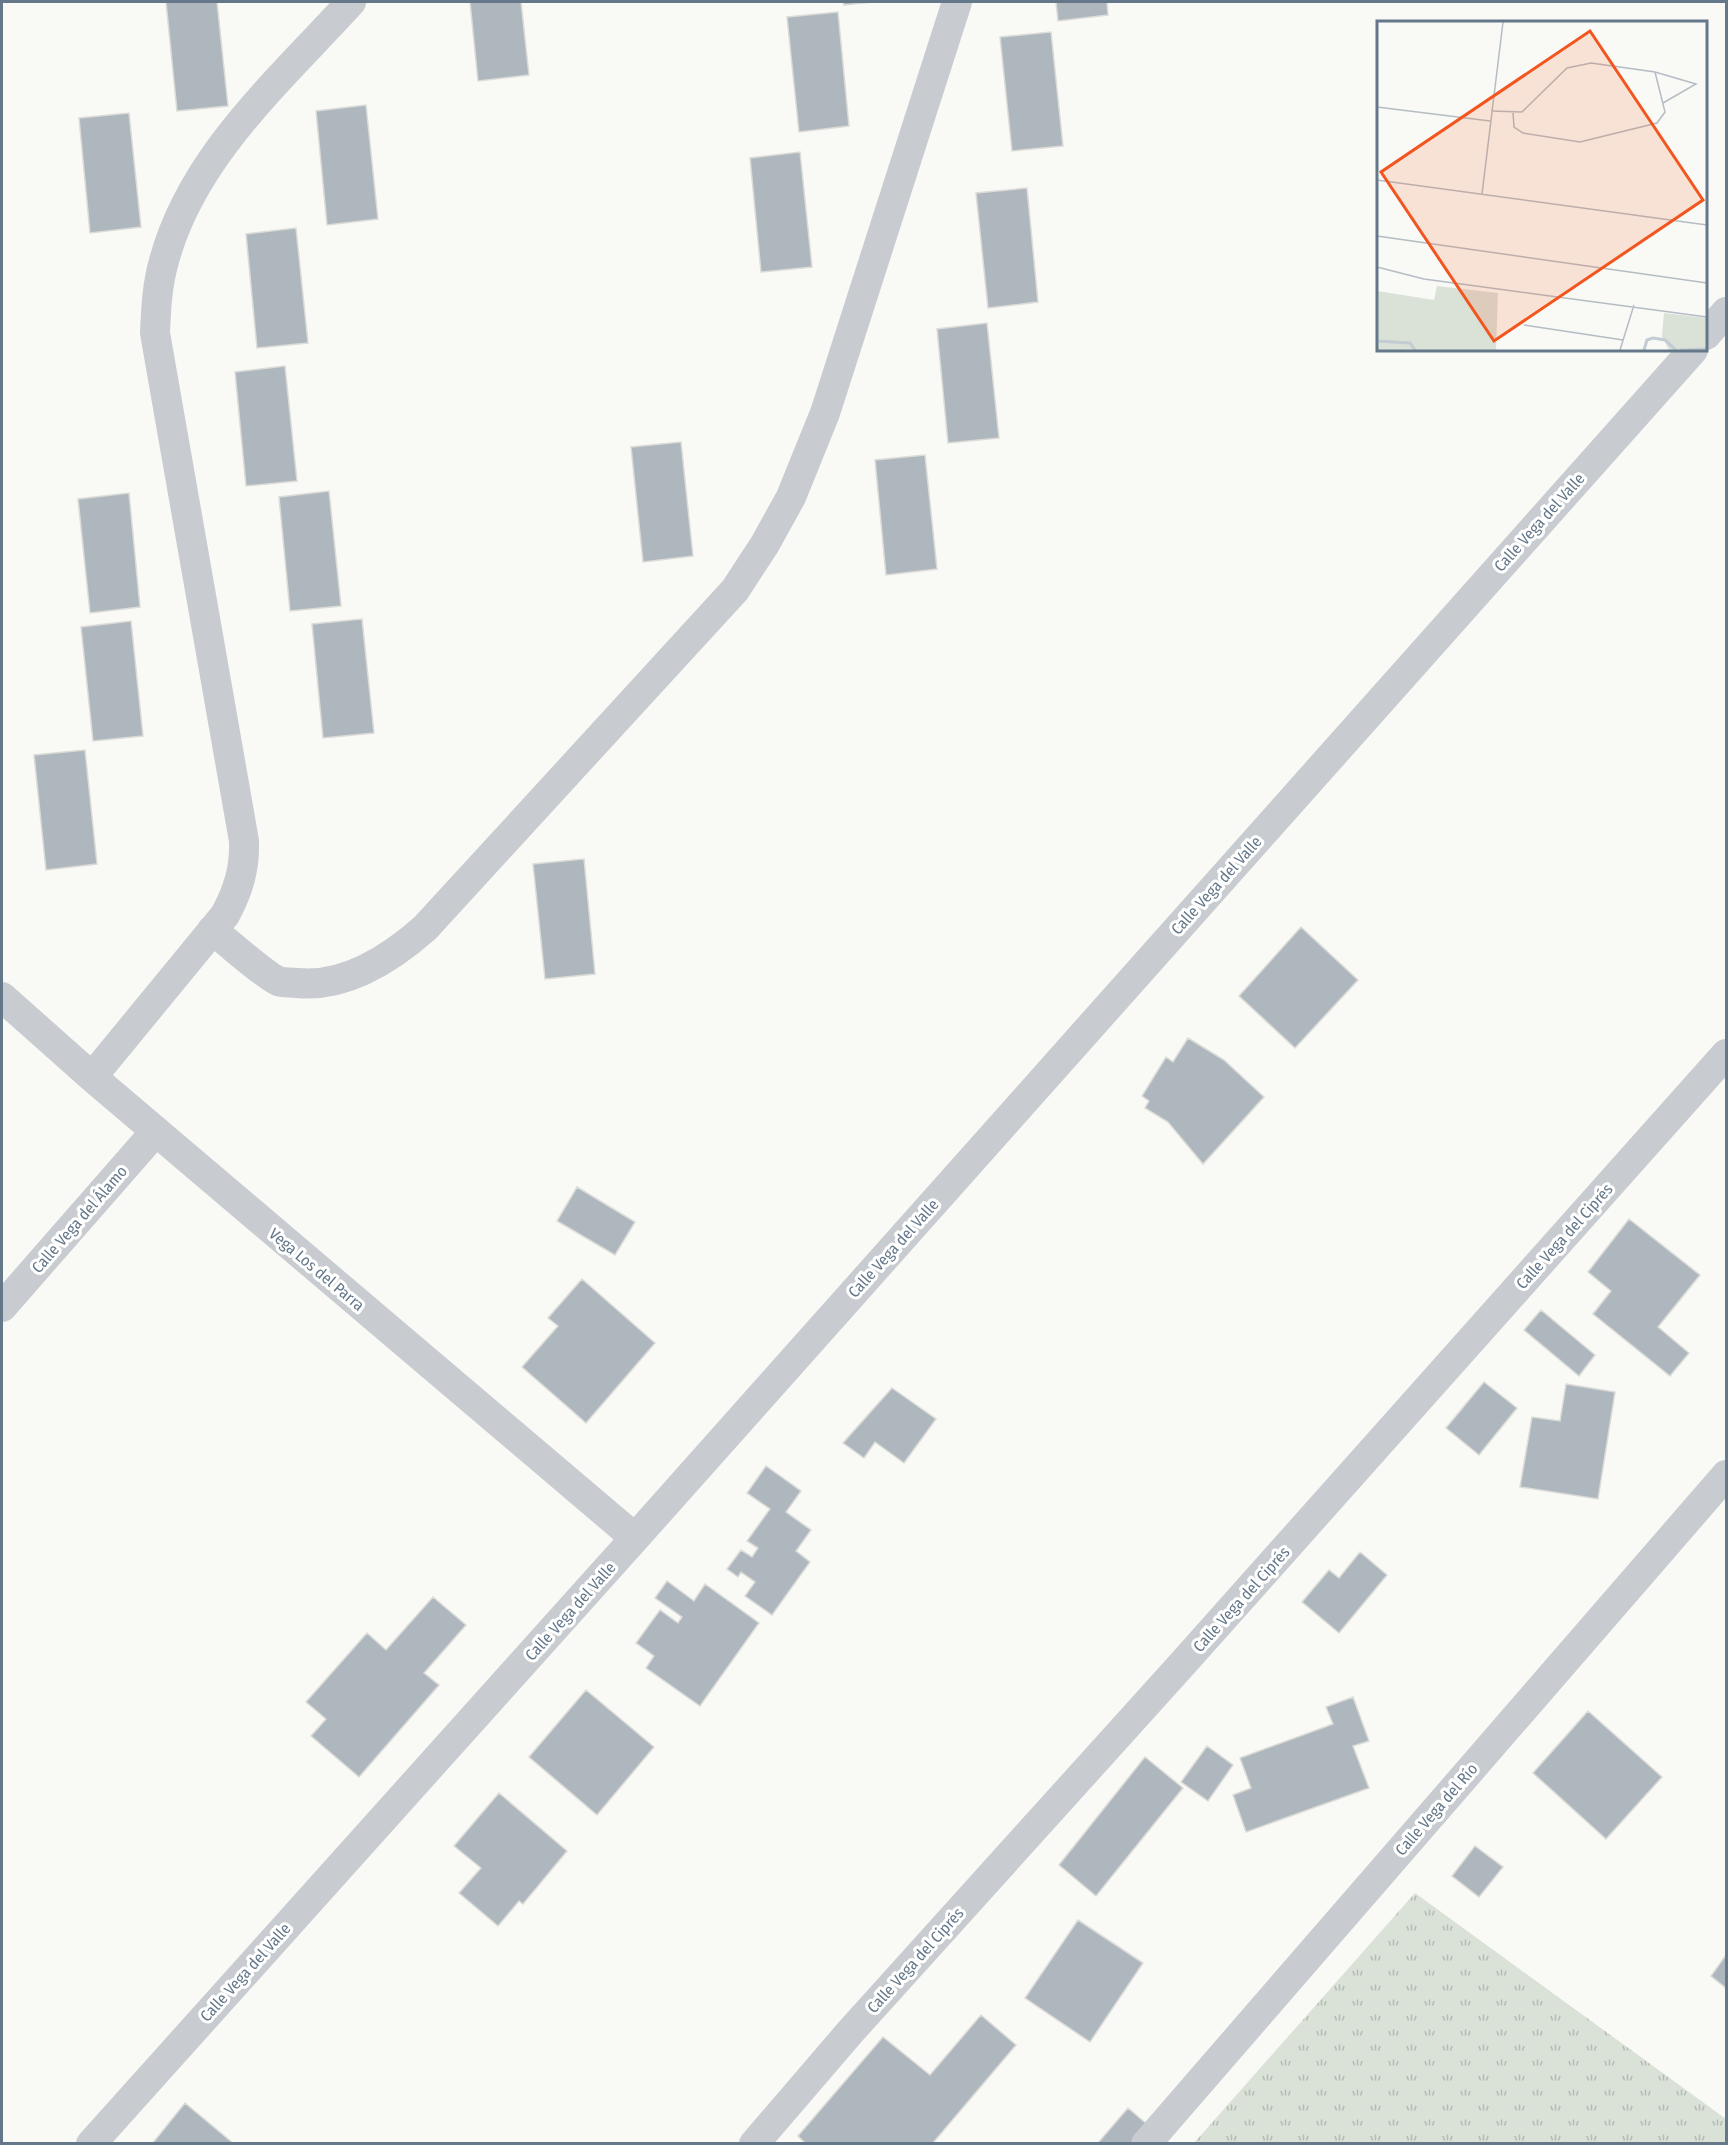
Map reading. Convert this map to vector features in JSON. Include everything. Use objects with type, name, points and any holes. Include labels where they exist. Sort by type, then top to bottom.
[{"type":"street","points":[[92,1077],[225,915],[235,897],[244,860],[244,841],[155,333],[157,293],[164,260],[180,214],[227,137],[351,2]]},
{"type":"street","points":[[212,930],[278,981],[312,985],[355,974],[379,963],[399,950],[425,928],[735,590],[765,544],[791,497],[825,413],[957,2]]},
{"type":"street","points":[[1707,334],[1726,312]]},
{"type":"street","name":"Calle Vega del Valle","points":[[91,2144],[635,1538],[1692,351]]},
{"type":"street","name":"Vega Los del Parra","points":[[2,997],[92,1077],[635,1538]]},
{"type":"street","name":"Calle Vega del Ciprés","points":[[754,2144],[851,2031],[1185,1661],[1726,1054]]},
{"type":"street","name":"Calle Vega del Álamo","points":[[2,1307],[156,1131]]},
{"type":"street","name":"Calle Vega del Río","points":[[1146,2144],[1726,1475]]},
{"type":"green space","points":[[1415,1893],[1726,2119],[1726,2143],[1194,2143]]},
{"type":"building","points":[[166,2],[217,2],[228,106],[177,111]]},
{"type":"building","points":[[470,2],[521,2],[529,75],[478,81]]},
{"type":"building","points":[[843,2],[873,2],[844,5]]},
{"type":"building","points":[[1056,2],[1107,2],[1108,15],[1058,21]]},
{"type":"building","points":[[838,12],[849,126],[799,132],[787,17]]},
{"type":"building","points":[[1051,32],[1063,146],[1012,151],[1000,37]]},
{"type":"building","points":[[366,105],[378,219],[327,225],[316,111]]},
{"type":"building","points":[[129,113],[141,227],[90,233],[79,118]]},
{"type":"building","points":[[800,152],[812,267],[761,272],[750,158]]},
{"type":"building","points":[[1027,188],[1038,302],[988,308],[976,193]]},
{"type":"building","points":[[296,228],[308,343],[257,348],[246,234]]},
{"type":"building","points":[[987,323],[999,438],[948,443],[937,329]]},
{"type":"building","points":[[285,366],[297,481],[246,486],[235,372]]},
{"type":"building","points":[[681,442],[693,556],[643,562],[631,447]]},
{"type":"building","points":[[925,455],[937,569],[886,575],[875,460]]},
{"type":"building","points":[[329,491],[341,606],[290,611],[279,497]]},
{"type":"building","points":[[129,493],[140,607],[90,613],[78,499]]},
{"type":"building","points":[[362,619],[374,733],[323,738],[312,624]]},
{"type":"building","points":[[131,621],[143,736],[93,741],[81,627]]},
{"type":"building","points":[[85,750],[97,864],[46,870],[34,755]]},
{"type":"building","points":[[584,859],[595,974],[545,979],[533,864]]},
{"type":"building","points":[[1301,927],[1358,980],[1295,1048],[1239,996]]},
{"type":"building","points":[[1188,1038],[1224,1060],[1264,1097],[1203,1164],[1168,1122],[1145,1108],[1149,1101],[1142,1096],[1166,1057],[1173,1062]]},
{"type":"building","points":[[577,1187],[635,1222],[615,1255],[557,1221]]},
{"type":"building","points":[[1629,1219],[1700,1275],[1658,1327],[1689,1353],[1670,1376],[1593,1314],[1611,1291],[1588,1272]]},
{"type":"building","points":[[582,1279],[655,1343],[586,1423],[522,1367],[558,1326],[548,1318]]},
{"type":"building","points":[[1541,1310],[1595,1355],[1579,1376],[1524,1330]]},
{"type":"building","points":[[1484,1382],[1517,1408],[1479,1455],[1446,1428]]},
{"type":"building","points":[[1566,1384],[1615,1392],[1598,1499],[1520,1487],[1532,1417],[1560,1421]]},
{"type":"building","points":[[892,1388],[936,1419],[904,1463],[875,1442],[864,1458],[843,1443]]},
{"type":"building","points":[[766,1466],[801,1491],[786,1512],[811,1530],[796,1551],[810,1562],[772,1615],[745,1596],[755,1582],[741,1572],[738,1577],[727,1569],[741,1550],[752,1557],[758,1548],[747,1541],[770,1509],[747,1493]]},
{"type":"building","points":[[1360,1552],[1387,1575],[1339,1633],[1302,1602],[1329,1570],[1339,1578]]},
{"type":"building","points":[[667,1581],[694,1601],[705,1584],[759,1623],[700,1706],[646,1668],[654,1656],[636,1643],[660,1610],[678,1623],[682,1617],[655,1598]]},
{"type":"building","points":[[433,1597],[466,1625],[424,1673],[439,1685],[359,1777],[311,1736],[326,1719],[306,1702],[367,1633],[386,1650]]},
{"type":"building","points":[[586,1690],[654,1747],[597,1815],[529,1757]]},
{"type":"building","points":[[1353,1697],[1369,1741],[1353,1746],[1369,1788],[1246,1832],[1233,1795],[1251,1788],[1240,1758],[1333,1724],[1326,1707]]},
{"type":"building","points":[[1588,1711],[1662,1777],[1606,1839],[1533,1773]]},
{"type":"building","points":[[1207,1746],[1233,1765],[1208,1801],[1181,1782]]},
{"type":"building","points":[[1145,1757],[1183,1788],[1096,1896],[1059,1865]]},
{"type":"building","points":[[499,1793],[567,1851],[523,1904],[519,1901],[498,1926],[459,1893],[481,1868],[454,1846]]},
{"type":"building","points":[[1475,1846],[1503,1867],[1479,1897],[1452,1876]]},
{"type":"building","points":[[1078,1920],[1143,1963],[1090,2042],[1025,1998]]},
{"type":"building","points":[[1726,1955],[1726,1988],[1711,1976]]},
{"type":"building","points":[[981,2015],[1016,2045],[932,2144],[806,2144],[798,2136],[883,2037],[930,2075]]},
{"type":"building","points":[[185,2103],[234,2144],[152,2144]]},
{"type":"building","points":[[1128,2108],[1170,2144],[1098,2143]]}]
